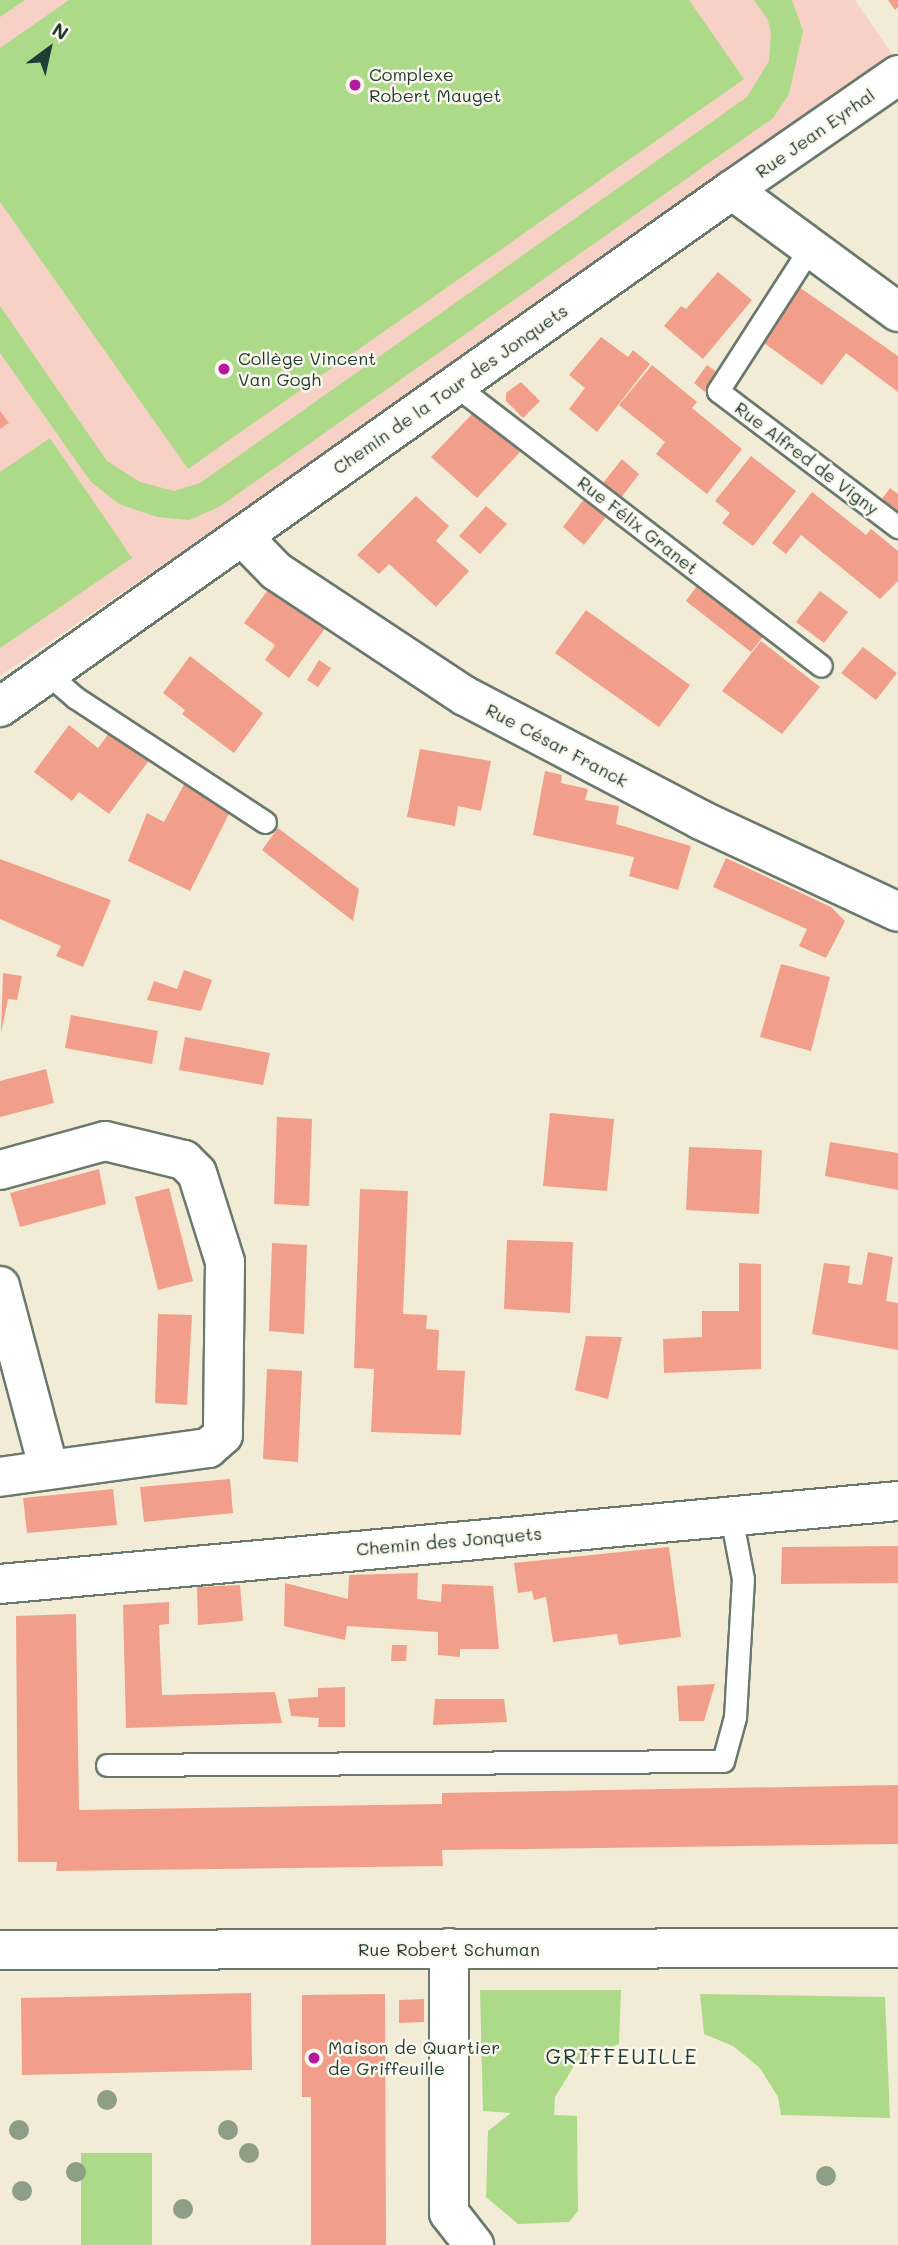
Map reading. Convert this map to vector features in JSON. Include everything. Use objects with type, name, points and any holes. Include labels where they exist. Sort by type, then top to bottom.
[{"type":"street","name":"Rue Jean Eyrhal","points":[[732,190],[898,75]]},
{"type":"street","points":[[732,190],[898,312]]},
{"type":"street","name":"Chemin de la Tour des Jonquets","points":[[0,707],[732,190]]},
{"type":"street","name":"Rue César Franck","points":[[242,536],[276,572],[465,696],[701,820],[898,912]]},
{"type":"street","points":[[0,1170],[105,1141],[184,1160],[197,1173],[225,1262],[223,1435],[208,1448],[0,1476]]},
{"type":"street","points":[[0,1286],[49,1470]]},
{"type":"street","name":"Chemin des Jonquets","points":[[0,1584],[898,1501]]},
{"type":"street","points":[[449,1948],[449,2213],[474,2245]]},
{"type":"street","name":"Rue Robert Schuman","points":[[0,1950],[898,1948]]},
{"type":"lane","name":"Rue Alfred de Vigny","points":[[810,247],[718,391],[898,527]]},
{"type":"lane","name":"Rue Félix Granet","points":[[455,385],[821,666]]},
{"type":"lane","points":[[47,673],[75,698],[265,822]]},
{"type":"lane","points":[[107,1765],[723,1761],[735,1717],[743,1579],[732,1516]]},
{"type":"shaded area","name":"Collège Vincent Van Gogh","points":[[0,0],[855,0],[898,63],[0,676]]},
{"type":"green space","points":[[0,0],[25,0],[0,17]]},
{"type":"green space","name":"Collège Vincent Van Gogh","points":[[69,0],[689,0],[744,79],[188,469],[0,202],[0,48]]},
{"type":"green space","points":[[754,0],[792,0],[803,31],[789,94],[773,118],[219,507],[189,520],[157,517],[119,504],[91,482],[0,353],[0,306],[107,461],[140,482],[174,491],[200,483],[747,97],[769,61],[771,35],[768,20]]},
{"type":"green space","points":[[50,438],[132,558],[0,648],[0,472]]},
{"type":"green space","points":[[480,1990],[621,1990],[619,2044],[577,2061],[555,2097],[554,2115],[577,2116],[578,2211],[569,2222],[518,2224],[486,2197],[488,2131],[511,2113],[483,2111]]},
{"type":"green space","points":[[700,1994],[885,1997],[890,2118],[781,2115],[778,2097],[760,2068],[733,2046],[704,2034]]},
{"type":"green space","points":[[81,2153],[152,2153],[152,2245],[81,2245]]},
{"type":"building","points":[[888,0],[898,0],[895,10]]},
{"type":"building","points":[[718,272],[752,300],[703,359],[664,326],[681,306],[686,309]]},
{"type":"building","points":[[796,285],[898,356],[898,392],[846,353],[822,385],[760,340]]},
{"type":"building","points":[[601,337],[628,357],[633,350],[650,364],[597,432],[569,409],[585,388],[569,375]]},
{"type":"building","points":[[652,365],[697,402],[692,408],[742,449],[707,494],[656,454],[665,442],[619,405]]},
{"type":"building","points":[[707,365],[718,373],[705,392],[694,383]]},
{"type":"building","points":[[521,382],[540,401],[523,418],[506,401],[506,393]]},
{"type":"building","points":[[476,410],[520,452],[477,498],[431,457]]},
{"type":"building","points":[[0,411],[9,423],[0,429]]},
{"type":"building","points":[[751,456],[796,491],[753,546],[722,523],[730,513],[715,501]]},
{"type":"building","points":[[622,459],[639,474],[621,498],[603,483]]},
{"type":"building","points":[[890,488],[898,494],[898,518],[879,503]]},
{"type":"building","points":[[812,492],[866,535],[871,529],[898,551],[898,581],[880,599],[801,535],[786,554],[772,543]]},
{"type":"building","points":[[587,495],[609,513],[584,545],[563,527]]},
{"type":"building","points":[[416,496],[449,526],[436,541],[469,571],[436,607],[389,564],[379,574],[357,555]]},
{"type":"building","points":[[486,506],[507,524],[480,554],[459,536]]},
{"type":"building","points":[[699,583],[765,634],[751,652],[686,601]]},
{"type":"building","points":[[270,587],[326,627],[289,678],[265,660],[275,645],[244,623]]},
{"type":"building","points":[[820,591],[848,612],[824,643],[796,622]]},
{"type":"building","points":[[586,610],[690,685],[659,727],[555,653]]},
{"type":"building","points":[[761,641],[820,687],[782,734],[722,691]]},
{"type":"building","points":[[863,647],[897,673],[876,700],[841,673]]},
{"type":"building","points":[[190,656],[263,713],[234,753],[182,714],[185,710],[163,693]]},
{"type":"building","points":[[319,660],[331,668],[318,687],[307,680]]},
{"type":"building","points":[[69,725],[98,748],[112,729],[150,759],[109,814],[79,792],[72,801],[34,772]]},
{"type":"building","points":[[420,749],[491,761],[481,811],[458,806],[455,826],[407,817]]},
{"type":"building","points":[[545,771],[562,775],[561,783],[588,789],[585,800],[619,806],[616,824],[691,846],[678,890],[629,876],[634,857],[533,835]]},
{"type":"building","points":[[189,775],[233,806],[190,891],[128,861],[147,813],[164,822]]},
{"type":"building","points":[[278,828],[359,889],[353,921],[262,850]]},
{"type":"building","points":[[726,858],[831,907],[845,921],[826,958],[799,946],[807,929],[713,887]]},
{"type":"building","points":[[0,859],[111,900],[83,967],[56,956],[61,946],[0,919]]},
{"type":"building","points":[[781,964],[830,977],[811,1051],[760,1037]]},
{"type":"building","points":[[184,970],[212,980],[201,1011],[147,1000],[154,981],[177,989]]},
{"type":"building","points":[[3,973],[22,976],[17,1000],[8,999],[1,1033]]},
{"type":"building","points":[[71,1015],[158,1031],[152,1064],[65,1048]]},
{"type":"building","points":[[185,1037],[270,1053],[263,1085],[179,1070]]},
{"type":"building","points":[[46,1069],[54,1103],[0,1117],[0,1081]]},
{"type":"building","points":[[550,1113],[614,1119],[607,1191],[543,1186]]},
{"type":"building","points":[[277,1117],[312,1119],[309,1206],[274,1204]]},
{"type":"building","points":[[830,1142],[898,1153],[898,1190],[825,1176]]},
{"type":"building","points":[[689,1147],[762,1150],[759,1214],[686,1210]]},
{"type":"building","points":[[99,1169],[106,1204],[20,1227],[10,1193]]},
{"type":"building","points":[[169,1188],[193,1281],[158,1290],[135,1197]]},
{"type":"building","points":[[360,1189],[408,1191],[403,1314],[427,1315],[426,1329],[439,1330],[437,1370],[465,1371],[461,1435],[371,1432],[374,1369],[354,1368]]},
{"type":"building","points":[[507,1240],[573,1242],[570,1313],[504,1309]]},
{"type":"building","points":[[272,1243],[307,1245],[304,1334],[269,1331]]},
{"type":"building","points":[[868,1252],[893,1257],[886,1301],[898,1303],[898,1350],[812,1334],[824,1263],[850,1266],[848,1283],[862,1285]]},
{"type":"building","points":[[739,1263],[761,1264],[761,1369],[664,1373],[663,1339],[702,1337],[702,1311],[739,1311]]},
{"type":"building","points":[[158,1314],[192,1315],[187,1405],[155,1403]]},
{"type":"building","points":[[586,1336],[622,1337],[608,1399],[575,1390]]},
{"type":"building","points":[[267,1369],[302,1371],[298,1462],[263,1459]]},
{"type":"building","points":[[230,1479],[233,1513],[144,1522],[140,1487]]},
{"type":"building","points":[[113,1489],[117,1525],[27,1533],[23,1498]]},
{"type":"building","points":[[898,1546],[898,1583],[781,1584],[782,1547]]},
{"type":"building","points":[[669,1547],[681,1637],[619,1645],[617,1634],[553,1642],[546,1597],[534,1600],[532,1591],[518,1593],[514,1563]]},
{"type":"building","points":[[418,1573],[417,1599],[441,1602],[442,1584],[493,1586],[499,1649],[460,1649],[460,1657],[438,1655],[438,1632],[347,1626],[345,1640],[284,1626],[285,1583],[348,1599],[349,1575]]},
{"type":"building","points":[[240,1585],[243,1621],[198,1625],[197,1587]]},
{"type":"building","points":[[169,1602],[169,1624],[159,1625],[162,1695],[275,1692],[282,1723],[126,1728],[123,1605]]},
{"type":"building","points":[[76,1614],[79,1810],[442,1804],[442,1793],[898,1785],[898,1844],[442,1850],[443,1866],[56,1871],[57,1862],[18,1862],[16,1616]]},
{"type":"building","points":[[392,1645],[407,1645],[406,1661],[391,1661]]},
{"type":"building","points":[[715,1684],[704,1721],[679,1721],[677,1686]]},
{"type":"building","points":[[345,1687],[345,1727],[318,1727],[319,1718],[291,1716],[288,1699],[318,1697],[318,1688]]},
{"type":"building","points":[[435,1699],[504,1699],[507,1722],[433,1725]]},
{"type":"building","points":[[251,1993],[252,2070],[22,2075],[21,1998]]},
{"type":"building","points":[[385,1994],[386,2245],[311,2245],[311,2097],[302,2097],[302,1995]]},
{"type":"building","points":[[424,1999],[424,2022],[399,2023],[399,2000]]},
{"type":"place","name":"Complexe Robert Mauget","points":[[355,85]]},
{"type":"place","name":"Collège Vincent Van Gogh","points":[[224,369]]},
{"type":"place","name":"Maison de Quartier de Griffeuille","points":[[314,2058]]},
{"type":"district","name":"GRIFFEUILLE","points":[[622,2056]]}]
